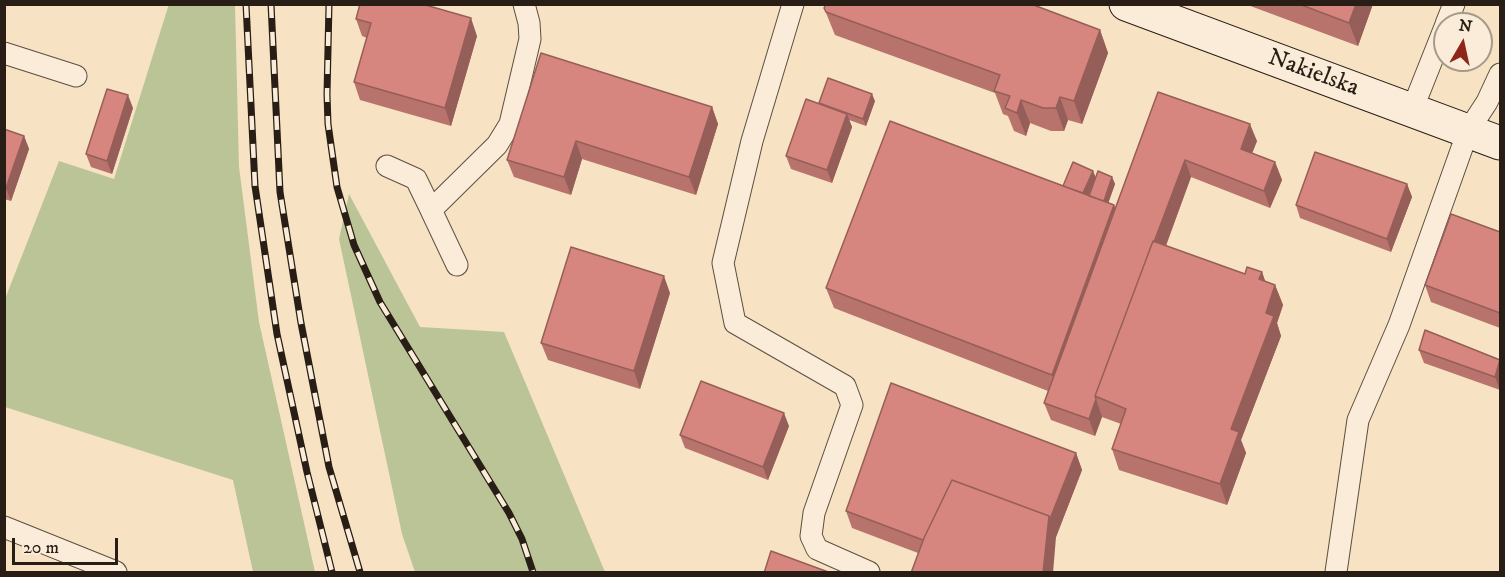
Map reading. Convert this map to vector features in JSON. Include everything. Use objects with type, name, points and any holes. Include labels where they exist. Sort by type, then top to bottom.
[{"type":"street","name":"Nakielska","points":[[1126,4],[1500,144]]},
{"type":"lane","points":[[431,210],[497,145],[510,124],[530,39],[530,23],[524,4]]},
{"type":"lane","points":[[793,4],[752,141],[723,263],[735,323],[845,386],[852,405],[814,513],[811,536],[817,549],[869,573]]},
{"type":"lane","points":[[4,53],[76,76]]},
{"type":"lane","points":[[1412,110],[1433,58]]},
{"type":"lane","points":[[1336,573],[1358,420],[1399,325],[1468,131],[1487,102],[1500,76]]},
{"type":"lane","points":[[387,166],[416,179],[457,265]]},
{"type":"lane","points":[[4,527],[116,573]]},
{"type":"green space","points":[[169,4],[235,5],[239,167],[259,322],[315,572],[253,572],[233,480],[5,407],[5,299],[59,161],[114,179]]},
{"type":"green space","points":[[349,194],[420,327],[504,332],[605,572],[415,572],[402,534],[339,239]]},
{"type":"building","points":[[360,4],[422,4],[471,18],[445,108],[354,82],[371,23],[356,19]]},
{"type":"building","points":[[826,4],[1031,4],[1100,30],[1074,101],[1060,97],[1056,108],[1043,108],[1021,100],[1017,113],[1005,108],[1010,96],[994,91],[1000,75],[826,12],[824,8]]},
{"type":"building","points":[[1299,4],[1356,4],[1349,23]]},
{"type":"building","points":[[541,53],[712,107],[689,177],[576,141],[564,177],[507,160]]},
{"type":"building","points":[[828,78],[872,94],[863,119],[819,103]]},
{"type":"building","points":[[107,89],[128,95],[107,161],[86,154]]},
{"type":"building","points":[[1158,92],[1250,124],[1241,149],[1275,162],[1264,191],[1185,160],[1095,396],[1089,419],[1044,403]]},
{"type":"building","points":[[806,99],[847,114],[827,170],[786,156]]},
{"type":"building","points":[[890,121],[1114,205],[1052,375],[826,288]]},
{"type":"building","points":[[4,129],[24,136],[6,188],[4,187]]},
{"type":"building","points":[[1315,152],[1407,184],[1387,239],[1296,205]]},
{"type":"building","points":[[1073,162],[1093,171],[1083,193],[1063,186]]},
{"type":"building","points":[[1098,171],[1112,177],[1104,201],[1089,196]]},
{"type":"building","points":[[1451,214],[1500,232],[1500,313],[1425,285]]},
{"type":"building","points":[[1153,241],[1245,274],[1247,267],[1262,272],[1259,279],[1275,285],[1266,313],[1274,316],[1231,429],[1239,432],[1220,484],[1112,449],[1126,409],[1095,396]]},
{"type":"building","points":[[571,247],[664,276],[634,371],[541,343]]},
{"type":"building","points":[[1425,330],[1500,360],[1495,377],[1419,350]]},
{"type":"building","points":[[701,381],[784,413],[763,467],[680,435]]},
{"type":"building","points":[[891,383],[1076,453],[1050,519],[1049,516],[952,480],[923,540],[846,511]]},
{"type":"building","points":[[952,480],[1049,516],[1043,573],[911,573],[924,538]]},
{"type":"building","points":[[771,551],[831,573],[764,573]]},
{"type":"railway","points":[[246,4],[255,186],[277,334],[307,472],[332,572]]},
{"type":"railway","points":[[271,4],[280,192],[301,323],[329,467],[360,572]]},
{"type":"railway","points":[[329,4],[328,124],[337,187],[354,245],[380,302],[509,513],[522,539],[533,572]]}]
